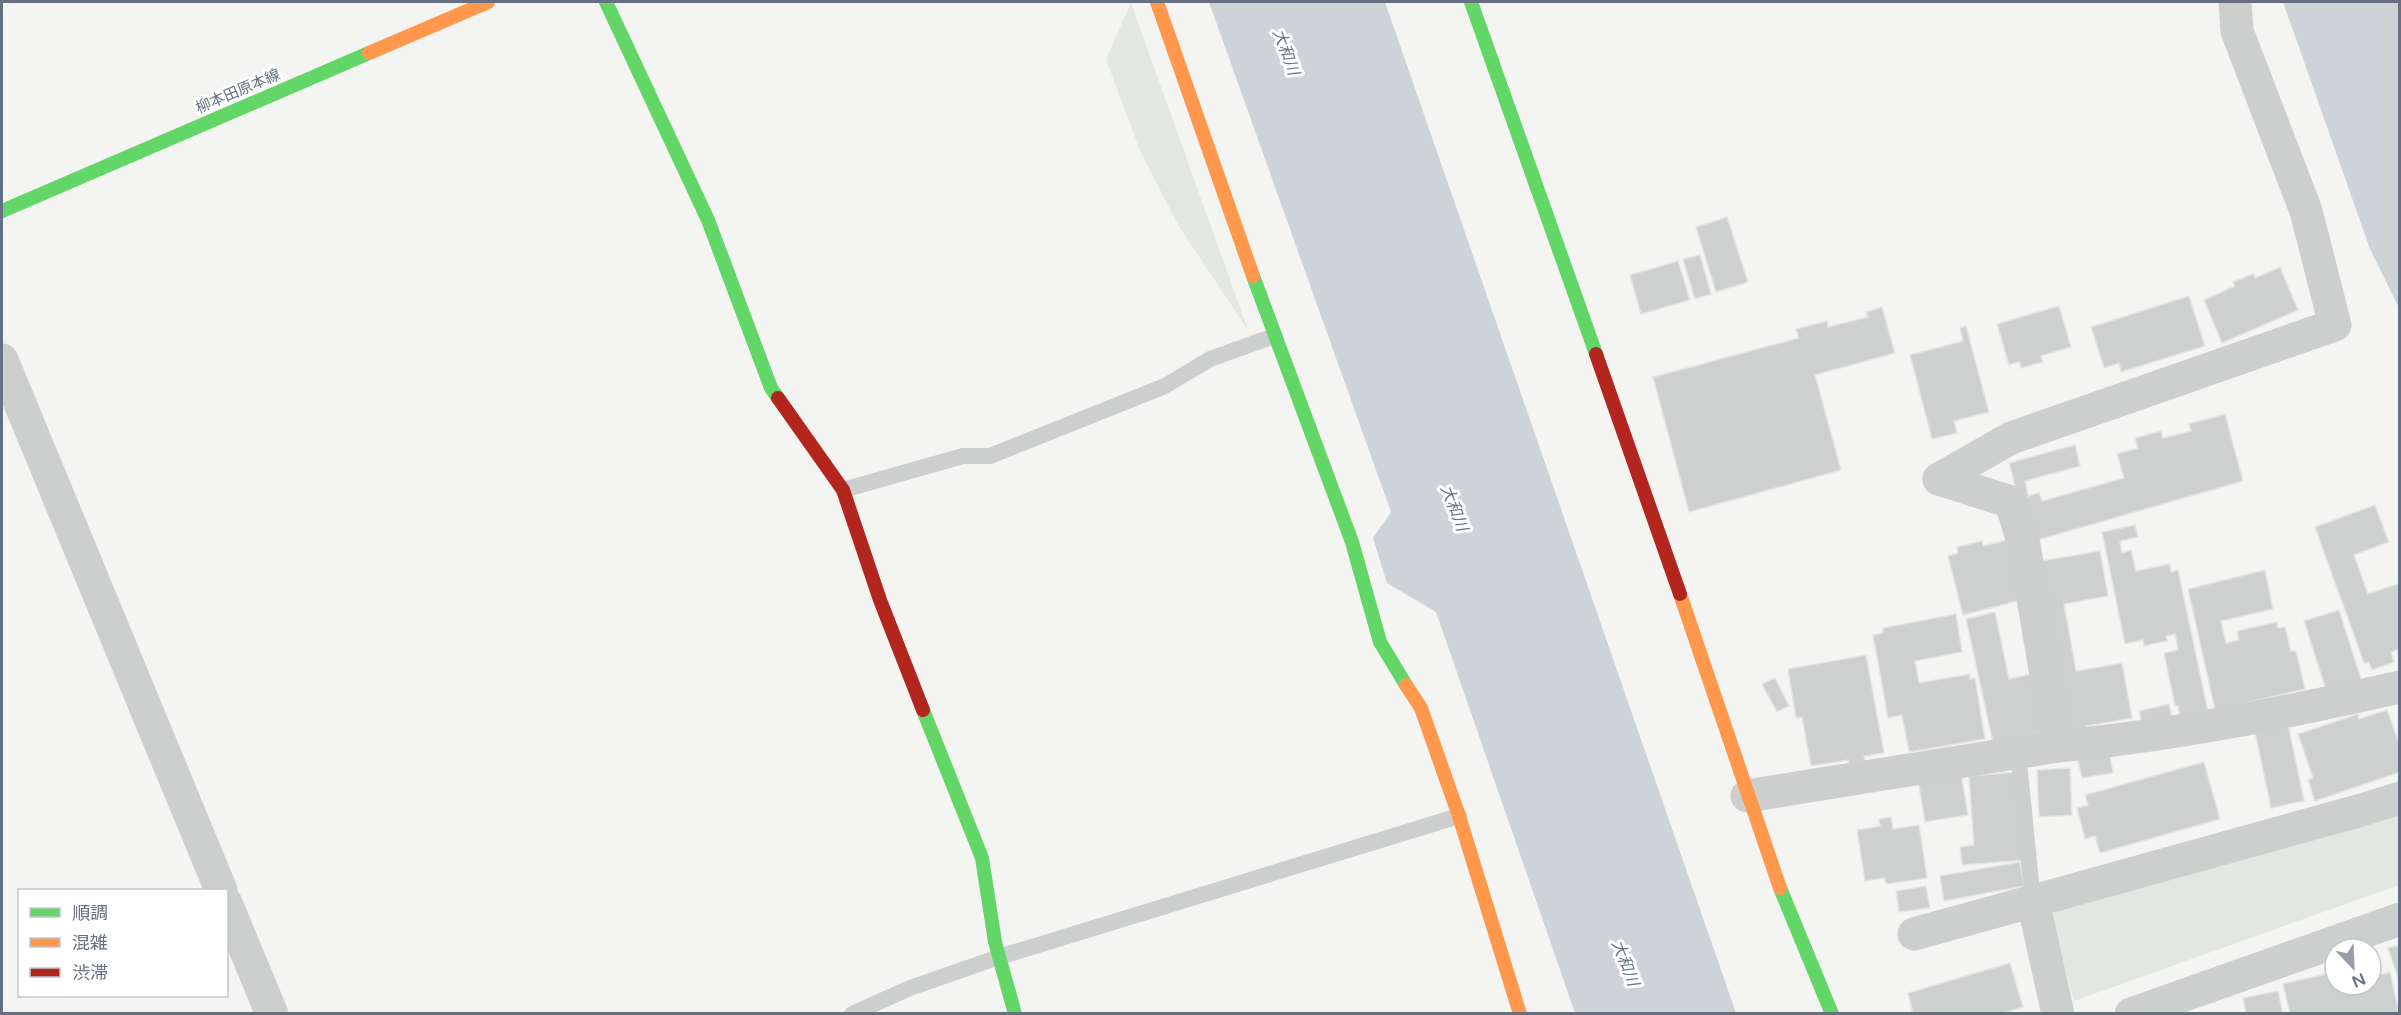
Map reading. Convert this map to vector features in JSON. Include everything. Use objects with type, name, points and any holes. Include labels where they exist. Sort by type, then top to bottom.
[{"type":"street","name":"柳本田原本線","points":[[2,211],[488,2]]},
{"type":"street","points":[[606,2],[708,220],[771,388],[843,490],[880,600],[982,858],[999,957],[1015,1014]]},
{"type":"street","points":[[1157,2],[1274,336],[1352,542],[1380,642],[1421,708],[1459,816],[1520,1014]]},
{"type":"street","points":[[1471,2],[1671,567],[1747,796],[1812,971],[1832,1014]]},
{"type":"street","points":[[2058,746],[2024,545],[2011,502],[1939,479],[2011,438],[2336,325],[2306,211],[2237,31],[2235,2]]},
{"type":"street","points":[[2,360],[220,889]]},
{"type":"street","points":[[1747,796],[2018,752],[2274,715],[2400,687]]},
{"type":"street","points":[[1914,934],[2400,798]]},
{"type":"street","points":[[2033,901],[2058,1014]]},
{"type":"street","points":[[228,908],[272,1014]]},
{"type":"street","points":[[2131,1014],[2400,919]]},
{"type":"lane","points":[[843,490],[963,456],[990,456],[1165,386],[1210,359],[1274,336]]},
{"type":"lane","points":[[2018,752],[2033,901]]},
{"type":"lane","points":[[852,1014],[910,988],[999,957],[1459,816]]},
{"type":"shaded area","points":[[1131,3],[1248,330],[1180,228],[1141,153],[1106,59]]},
{"type":"shaded area","points":[[2399,801],[2399,885],[2074,1001],[2047,908]]},
{"type":"water","name":"大和川","points":[[1209,2],[1385,2],[1736,1013],[1575,1013],[1436,612],[1387,583],[1373,538],[1391,512]]},
{"type":"water","points":[[2283,2],[2399,2],[2399,308],[2370,249]]},
{"type":"building","points":[[1727,217],[1748,282],[1716,292],[1696,227]]},
{"type":"building","points":[[1700,255],[1711,294],[1695,299],[1683,259]]},
{"type":"building","points":[[1678,261],[1690,300],[1641,314],[1630,275]]},
{"type":"building","points":[[2280,267],[2298,310],[2222,343],[2204,300],[2235,286],[2233,282],[2253,274],[2255,278]]},
{"type":"building","points":[[2189,296],[2205,346],[2121,372],[2119,363],[2104,368],[2091,327]]},
{"type":"building","points":[[2059,306],[2071,347],[2041,356],[2043,362],[2021,368],[2019,362],[2009,365],[1997,324]]},
{"type":"building","points":[[1882,307],[1895,353],[1815,375],[1841,470],[1689,512],[1653,377],[1799,338],[1796,329],[1827,321],[1828,327],[1868,317],[1866,312]]},
{"type":"building","points":[[1966,326],[1989,412],[1954,421],[1957,433],[1932,439],[1910,355],[1963,341],[1960,328]]},
{"type":"building","points":[[2225,414],[2243,481],[2030,542],[2009,463],[2075,445],[2080,466],[2025,481],[2028,496],[2039,493],[2042,501],[2124,478],[2117,454],[2138,448],[2135,438],[2161,431],[2163,438],[2191,431],[2189,424]]},
{"type":"building","points":[[2375,505],[2389,542],[2354,555],[2368,594],[2400,583],[2400,649],[2391,652],[2394,662],[2372,670],[2369,662],[2364,663],[2315,527]]},
{"type":"building","points":[[2135,525],[2138,537],[2120,541],[2122,553],[2131,550],[2136,571],[2170,564],[2171,572],[2178,570],[2209,716],[2181,722],[2178,706],[2175,706],[2164,653],[2178,650],[2175,634],[2166,636],[2167,641],[2144,646],[2143,640],[2125,644],[2102,532]]},
{"type":"building","points":[[2010,539],[2025,599],[1963,615],[1948,556],[1958,553],[1957,547],[1982,541],[1983,546]]},
{"type":"building","points":[[2100,551],[2108,596],[2064,604],[2076,671],[2122,663],[2132,718],[2086,726],[2088,737],[2065,741],[2034,562]]},
{"type":"building","points":[[2265,570],[2273,609],[2221,621],[2226,643],[2239,640],[2237,631],[2277,622],[2278,628],[2285,627],[2291,651],[2296,651],[2305,689],[2215,710],[2188,589]]},
{"type":"building","points":[[2339,610],[2363,685],[2328,696],[2304,621]]},
{"type":"building","points":[[1995,612],[2009,679],[2038,672],[2051,730],[1993,743],[1966,619]]},
{"type":"building","points":[[1956,614],[1962,652],[1915,661],[1919,683],[1970,674],[1970,679],[1975,678],[1985,739],[1909,752],[1902,715],[1888,718],[1873,635],[1883,633],[1883,628]]},
{"type":"building","points":[[1866,655],[1884,753],[1864,756],[1865,761],[1849,764],[1848,760],[1811,766],[1802,717],[1796,718],[1788,669]]},
{"type":"building","points":[[1775,678],[1789,706],[1777,712],[1762,684]]},
{"type":"building","points":[[2169,704],[2173,722],[2143,729],[2139,711]]},
{"type":"building","points":[[2387,710],[2400,746],[2400,772],[2315,801],[2308,780],[2313,778],[2298,734],[2358,714],[2359,719]]},
{"type":"building","points":[[2288,724],[2304,801],[2271,808],[2255,732]]},
{"type":"building","points":[[2110,755],[2113,773],[2082,778],[2078,760]]},
{"type":"building","points":[[2204,762],[2220,819],[2100,853],[2095,836],[2085,839],[2077,808],[2088,805],[2085,795]]},
{"type":"building","points":[[2070,768],[2072,815],[2039,817],[2037,770]]},
{"type":"building","points":[[2018,772],[2025,860],[1962,865],[1960,847],[1974,845],[1969,776]]},
{"type":"building","points":[[1961,773],[1968,815],[1925,822],[1918,780]]},
{"type":"building","points":[[1891,817],[1893,829],[1919,825],[1927,878],[1886,884],[1884,878],[1865,881],[1857,830],[1880,826],[1879,819]]},
{"type":"building","points":[[2020,862],[2024,886],[1944,901],[1940,876]]},
{"type":"building","points":[[1926,886],[1930,908],[1899,912],[1896,891]]},
{"type":"building","points":[[2400,945],[2400,984],[2388,948]]},
{"type":"building","points":[[2010,963],[2023,1007],[2001,1014],[1913,1014],[1908,993]]},
{"type":"building","points":[[2390,972],[2399,1014],[2290,1014],[2283,984],[2323,975],[2323,997],[2383,997],[2383,974]]},
{"type":"building","points":[[2278,991],[2283,1014],[2246,1014],[2243,998]]},
{"type":"traffic: fast","points":[[606,2],[708,220],[771,388],[778,398]]},
{"type":"traffic: fast","points":[[1471,2],[1596,354]]},
{"type":"traffic: fast","points":[[2,211],[369,53]]},
{"type":"traffic: fast","points":[[1253,276],[1352,542],[1380,642],[1406,685]]},
{"type":"traffic: fast","points":[[923,710],[982,858],[995,942],[1015,1014]]},
{"type":"traffic: fast","points":[[1780,888],[1832,1014]]},
{"type":"traffic: slow","points":[[369,53],[488,2]]},
{"type":"traffic: slow","points":[[1157,2],[1253,276]]},
{"type":"traffic: slow","points":[[1680,594],[1780,888]]},
{"type":"traffic: slow","points":[[1406,685],[1421,708],[1459,816],[1520,1014]]},
{"type":"traffic: jam","points":[[1596,354],[1680,594]]},
{"type":"traffic: jam","points":[[778,398],[843,490],[880,600],[923,710]]}]
